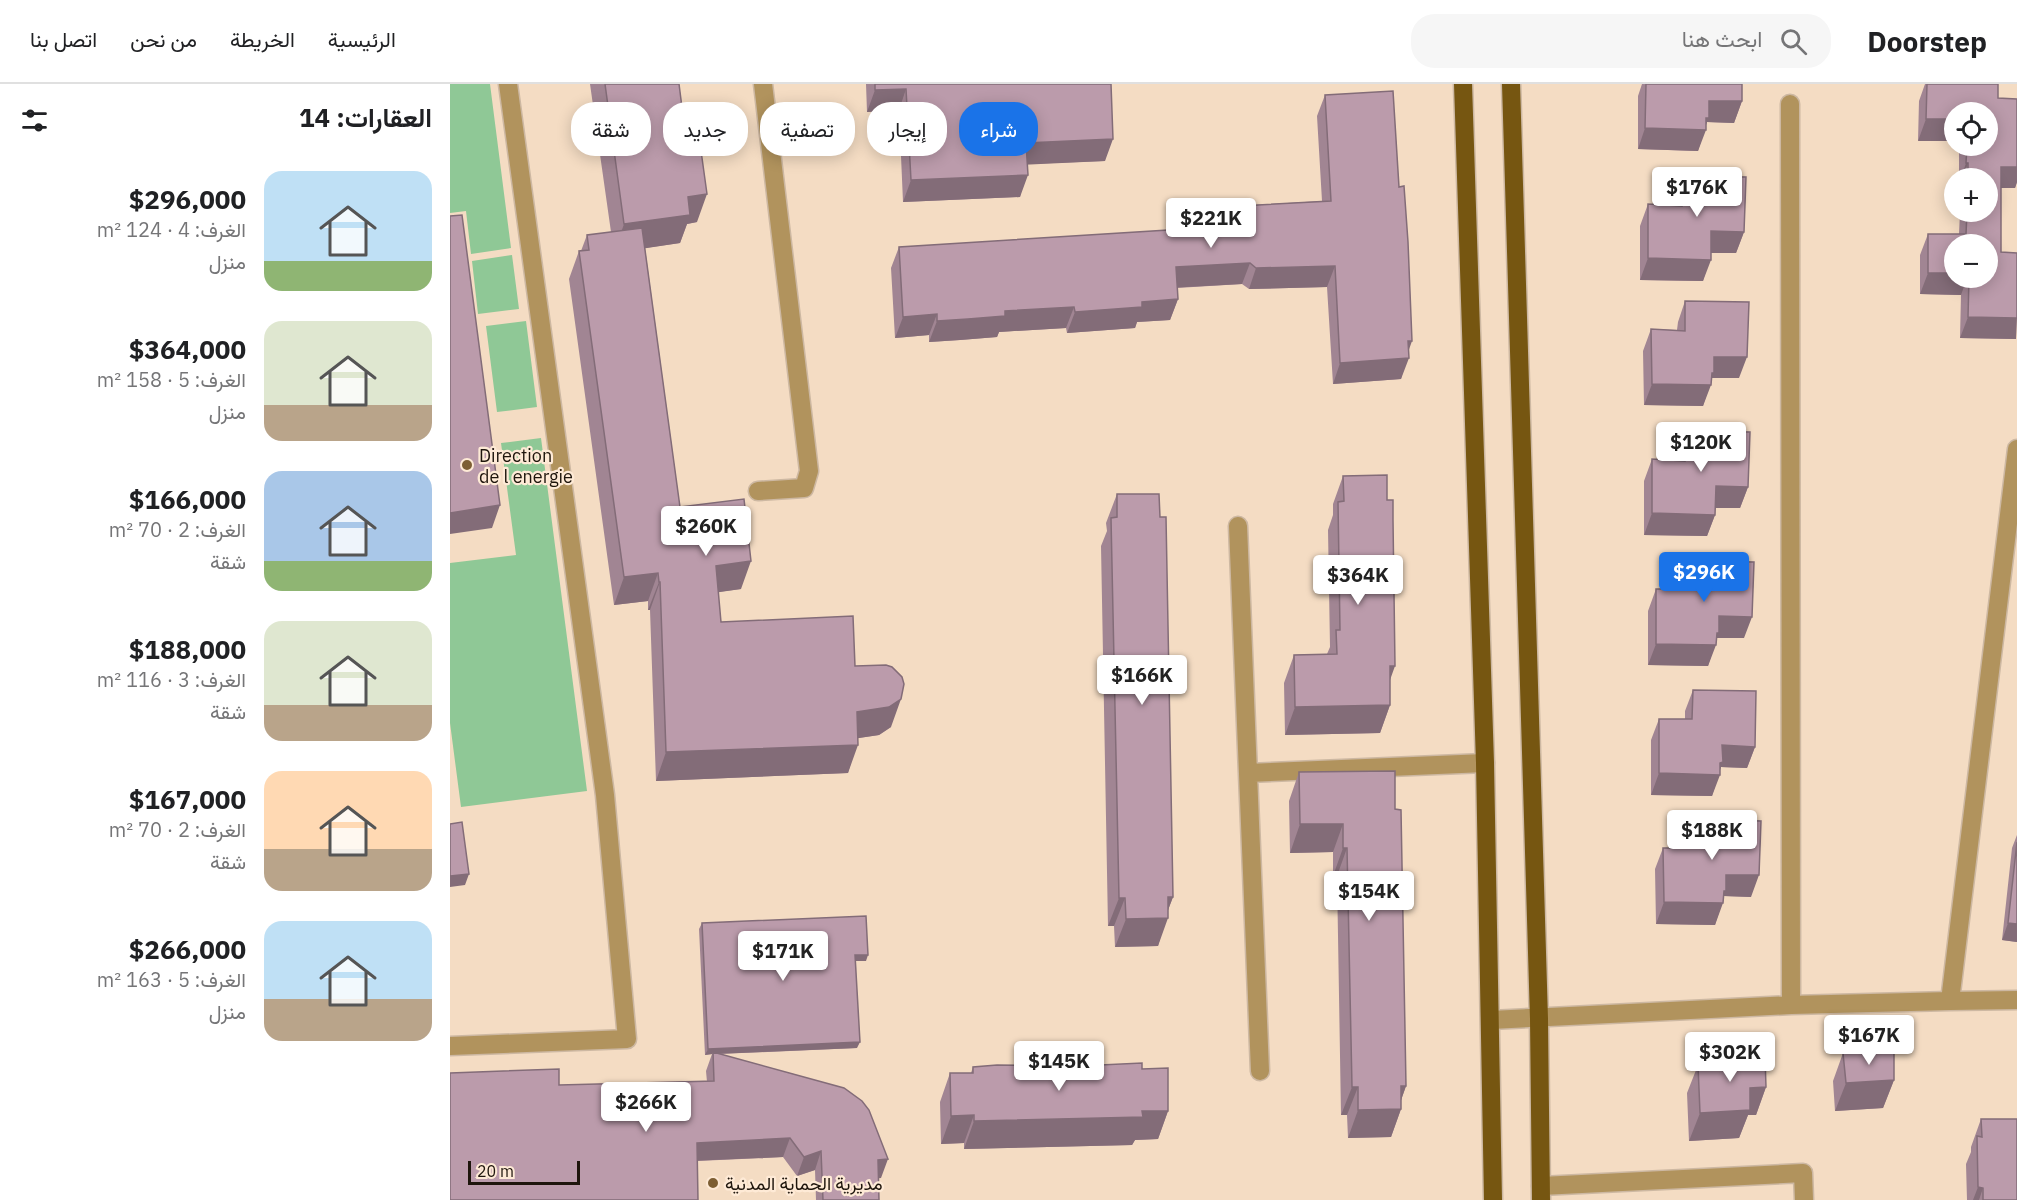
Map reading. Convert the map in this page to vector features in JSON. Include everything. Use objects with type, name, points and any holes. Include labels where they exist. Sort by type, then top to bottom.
[{"type":"main road","points":[[1463,84],[1485,763],[1493,1200]]},
{"type":"main road","points":[[1511,84],[1539,1019],[1541,1193]]},
{"type":"street","points":[[450,1046],[627,1039],[605,795],[508,84]]},
{"type":"street","points":[[758,490],[804,488],[809,471],[763,84]]},
{"type":"street","points":[[1790,104],[1791,1005]]},
{"type":"street","points":[[1950,1000],[2017,450]]},
{"type":"street","points":[[1238,526],[1260,1071]]},
{"type":"street","points":[[1248,773],[1485,763]]},
{"type":"street","points":[[1491,1020],[1791,1005],[2017,1000]]},
{"type":"street","points":[[1541,1193],[1803,1173],[1804,1200]]},
{"type":"green space","points":[[450,84],[490,84],[511,248],[471,254],[466,211],[450,213]]},
{"type":"green space","points":[[512,255],[519,309],[478,314],[472,261]]},
{"type":"green space","points":[[526,321],[537,407],[497,412],[486,326]]},
{"type":"green space","points":[[541,438],[587,791],[461,807],[450,723],[450,563],[516,555],[501,443]]},
{"type":"building","points":[[605,84],[679,84],[681,102],[663,102],[663,156],[702,156],[707,194],[688,197],[690,215],[624,224],[615,156],[651,156],[651,102],[607,102]]},
{"type":"building","points":[[875,84],[1111,84],[1113,139],[1038,142],[1038,102],[959,102],[959,156],[1027,156],[1028,175],[911,180],[910,156],[947,156],[947,102],[907,102],[906,89],[875,90]]},
{"type":"building","points":[[1646,84],[1742,84],[1742,101],[1709,101],[1706,130],[1645,128]]},
{"type":"building","points":[[1927,84],[1998,84],[1998,98],[2017,99],[2017,167],[2001,167],[2001,252],[2017,253],[2017,318],[1968,317],[1969,288],[1998,288],[1998,234],[1966,234],[1967,222],[1998,222],[1998,168],[1968,168],[1968,163],[1966,163],[1966,156],[1998,156],[1998,102],[1944,102],[1944,119],[1926,119]]},
{"type":"building","points":[[1393,91],[1399,187],[1404,186],[1408,242],[1412,341],[1408,341],[1409,358],[1340,363],[1335,266],[1256,268],[1250,263],[1176,267],[1178,299],[1142,302],[1142,307],[1075,312],[1074,307],[1005,311],[1005,316],[937,321],[937,314],[903,317],[899,247],[1184,229],[1183,209],[1331,201],[1325,95]]},
{"type":"building","points":[[1682,176],[1746,177],[1744,232],[1711,231],[1711,260],[1648,258],[1648,204],[1682,206]]},
{"type":"building","points":[[462,215],[500,505],[450,513],[450,216]]},
{"type":"building","points":[[642,228],[680,507],[744,499],[751,561],[716,566],[721,622],[853,616],[855,666],[886,665],[892,667],[902,677],[904,684],[901,699],[889,707],[857,712],[858,745],[666,752],[660,582],[658,573],[624,577],[579,251],[589,250],[587,235]]},
{"type":"building","points":[[1928,234],[1944,234],[1944,273],[1928,273]]},
{"type":"building","points":[[1685,301],[1749,302],[1747,357],[1714,357],[1711,385],[1652,384],[1651,329],[1685,331]]},
{"type":"building","points":[[1686,431],[1750,432],[1748,487],[1716,486],[1715,515],[1652,513],[1652,459],[1685,461]]},
{"type":"building","points":[[1387,475],[1387,500],[1393,500],[1395,666],[1390,666],[1390,705],[1295,707],[1294,655],[1337,654],[1336,630],[1340,630],[1338,502],[1344,501],[1343,476]]},
{"type":"building","points":[[1117,494],[1159,494],[1160,517],[1166,517],[1173,897],[1168,897],[1168,918],[1126,919],[1125,898],[1119,898],[1111,518],[1117,517]]},
{"type":"building","points":[[1690,561],[1754,562],[1752,617],[1719,616],[1716,645],[1656,644],[1656,589],[1690,589]]},
{"type":"building","points":[[1693,690],[1756,691],[1755,747],[1722,745],[1723,762],[1720,763],[1720,775],[1659,773],[1659,719],[1692,719]]},
{"type":"building","points":[[1395,771],[1395,809],[1401,810],[1406,1086],[1401,1086],[1401,1109],[1358,1110],[1358,1087],[1352,1087],[1347,848],[1343,848],[1343,824],[1300,824],[1299,772]]},
{"type":"building","points":[[1698,819],[1761,821],[1759,875],[1726,875],[1723,903],[1664,902],[1663,848],[1696,848]]},
{"type":"building","points":[[462,822],[469,874],[450,876],[450,824]]},
{"type":"building","points":[[2017,842],[2017,924],[2008,923]]},
{"type":"building","points":[[866,916],[868,955],[855,955],[860,1042],[708,1049],[702,923]]},
{"type":"building","points":[[1894,1050],[1894,1080],[1846,1083],[1843,1053]]},
{"type":"building","points":[[713,1052],[844,1088],[862,1101],[869,1110],[888,1159],[878,1160],[879,1200],[823,1200],[821,1151],[804,1157],[790,1138],[697,1143],[698,1200],[450,1200],[450,1073],[559,1069],[559,1085],[714,1081]]},
{"type":"building","points":[[1765,1056],[1766,1087],[1750,1088],[1750,1110],[1700,1113],[1698,1065],[1714,1064],[1714,1059]]},
{"type":"building","points":[[1142,1063],[1142,1069],[1168,1068],[1168,1111],[1142,1111],[1143,1117],[974,1121],[974,1115],[951,1116],[950,1073],[973,1073],[973,1067],[997,1065],[1079,1066]]},
{"type":"building","points":[[1981,1119],[2017,1119],[2017,1200],[1983,1200],[1983,1188],[1978,1187],[1977,1136],[1982,1137]]},
{"type":"place","name":"Direction de l energie","points":[[467,465]]},
{"type":"place","name":"مديرية الحماية المدنية","points":[[713,1183]]}]
